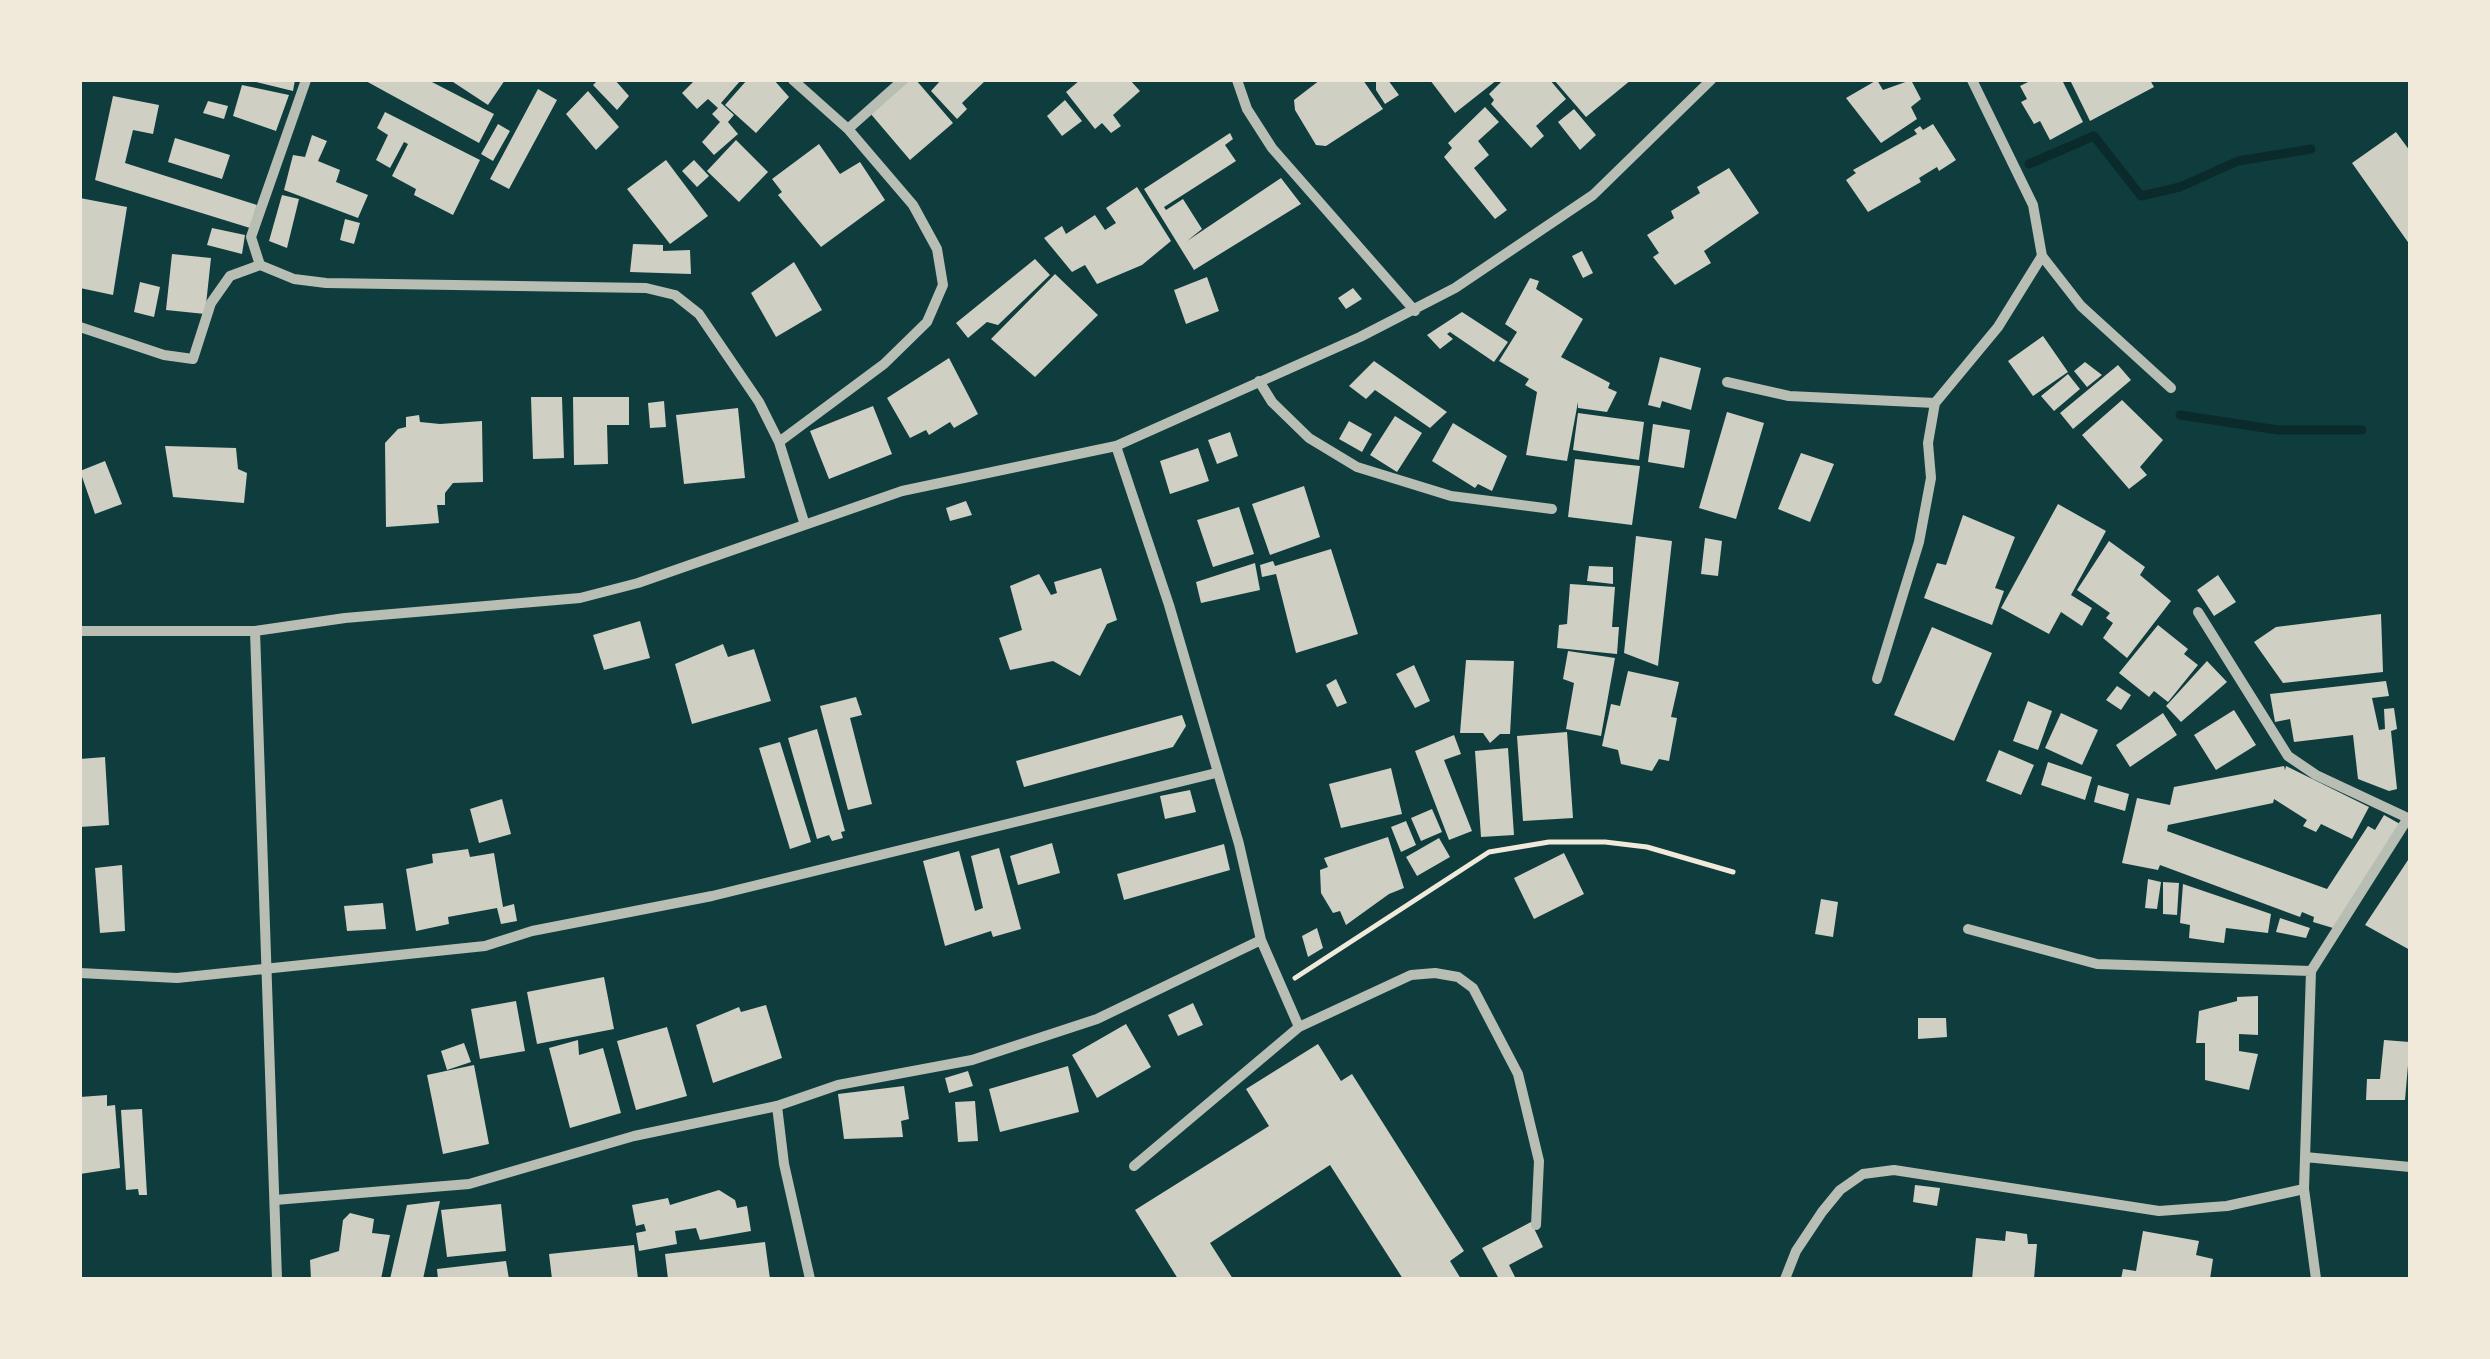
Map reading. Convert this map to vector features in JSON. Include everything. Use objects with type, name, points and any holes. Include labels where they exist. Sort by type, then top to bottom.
[{"type":"street","points":[[260,265],[252,237],[306,80]]},
{"type":"street","points":[[779,442],[884,364],[926,322],[943,285],[937,249],[913,205],[848,129],[794,80]]},
{"type":"street","points":[[848,129],[902,80]]},
{"type":"street","points":[[1237,80],[1248,109],[1272,148],[1415,311]]},
{"type":"street","points":[[80,632],[255,631],[346,618],[580,598],[638,583],[902,491],[1116,446],[1415,311],[1593,195],[1711,80]]},
{"type":"street","points":[[1972,80],[2033,205],[2042,256],[2081,306],[2171,388]]},
{"type":"street","points":[[1877,679],[1919,542],[1931,478],[1928,443],[1935,404],[1998,327],[2042,256]]},
{"type":"street","points":[[80,327],[164,355],[193,358],[211,303],[230,276],[260,265],[294,280],[646,288],[675,295],[699,314],[729,352],[779,442],[804,522]]},
{"type":"street","points":[[1258,381],[1272,402],[1309,438],[1357,467],[1451,496],[1552,509]]},
{"type":"street","points":[[1727,382],[1789,396],[1935,404]]},
{"type":"street","points":[[1116,446],[1169,605],[1239,844],[1261,940],[1299,1027]]},
{"type":"street","points":[[2198,612],[2288,756],[2316,774],[2409,819],[2310,971],[2304,1189],[2316,1279]]},
{"type":"street","points":[[255,631],[277,1279]]},
{"type":"street","points":[[80,973],[177,978],[485,946],[532,930],[712,896],[1216,773]]},
{"type":"street","points":[[1968,929],[2097,964],[2310,971]]},
{"type":"street","points":[[274,1200],[470,1184],[634,1136],[777,1106],[838,1086],[972,1060],[1053,1036],[1144,999],[1261,940]]},
{"type":"street","points":[[1134,1166],[1299,1027],[1411,976],[1435,972],[1458,977],[1473,988],[1518,1074],[1539,1161],[1536,1225]]},
{"type":"street","points":[[777,1106],[784,1164],[810,1279]]},
{"type":"street","points":[[2305,1157],[2410,1167]]},
{"type":"street","points":[[1785,1279],[1796,1251],[1822,1212],[1840,1190],[1863,1174],[1914,1172],[2159,1211],[2227,1206],[2304,1189]]},
{"type":"path","points":[[1280,987],[1489,852],[1549,842],[1604,842],[1646,848],[1733,872]]},
{"type":"building","points":[[248,80],[295,80],[293,91]]},
{"type":"building","points":[[364,80],[428,80],[494,114],[479,143]]},
{"type":"building","points":[[450,80],[505,80],[488,105]]},
{"type":"building","points":[[598,80],[615,80],[629,96],[617,110],[593,85]]},
{"type":"building","points":[[695,80],[741,80],[721,103],[734,115],[728,122],[738,134],[714,155],[702,142],[720,122],[712,114],[718,108],[708,99],[697,109],[682,93]]},
{"type":"building","points":[[747,80],[774,80],[789,97],[756,133],[725,105]]},
{"type":"building","points":[[910,80],[916,80],[953,123],[910,160],[870,113]]},
{"type":"building","points":[[941,80],[986,80],[962,103],[967,109],[957,119],[931,91]]},
{"type":"building","points":[[1080,80],[1130,80],[1140,91],[1113,115],[1121,126],[1111,133],[1102,123],[1095,129],[1066,92]]},
{"type":"building","points":[[1320,80],[1363,80],[1383,109],[1326,146],[1316,145],[1295,110],[1294,100]]},
{"type":"building","points":[[1376,80],[1388,80],[1399,95],[1385,104],[1376,90]]},
{"type":"building","points":[[1430,80],[1497,80],[1455,113]]},
{"type":"building","points":[[1503,80],[1550,80],[1566,99],[1536,126],[1544,136],[1531,148],[1491,104],[1494,100],[1489,94]]},
{"type":"building","points":[[1554,80],[1631,80],[1586,117]]},
{"type":"building","points":[[1877,80],[1883,90],[1911,80],[1921,99],[1911,107],[1917,119],[1881,143],[1846,98]]},
{"type":"building","points":[[2032,80],[2062,80],[2083,122],[2050,140],[2040,121],[2034,124],[2021,102],[2027,99],[2020,86]]},
{"type":"building","points":[[2070,80],[2150,80],[2154,87],[2090,121]]},
{"type":"building","points":[[242,85],[289,95],[276,131],[233,116]]},
{"type":"building","points":[[538,89],[557,100],[509,189],[490,179]]},
{"type":"building","points":[[588,91],[619,127],[596,150],[566,114]]},
{"type":"building","points":[[113,96],[159,105],[153,134],[133,130],[125,163],[257,205],[250,228],[95,180]]},
{"type":"building","points":[[1065,100],[1082,121],[1062,136],[1047,116]]},
{"type":"building","points":[[208,101],[228,106],[224,119],[203,113]]},
{"type":"building","points":[[1485,107],[1499,122],[1478,141],[1489,155],[1474,168],[1507,210],[1495,219],[1444,157],[1452,148],[1448,143]]},
{"type":"building","points":[[1574,109],[1596,135],[1580,150],[1558,122]]},
{"type":"building","points":[[385,112],[480,160],[453,215],[414,195],[416,189],[392,176],[408,144],[404,142],[390,168],[376,160],[388,135],[377,128]]},
{"type":"building","points":[[498,124],[510,131],[493,161],[481,154]]},
{"type":"building","points":[[1933,124],[1956,160],[1939,171],[1937,167],[1919,178],[1921,182],[1868,212],[1846,180],[1856,173],[1853,170],[1917,134],[1914,130],[1920,126],[1923,130]]},
{"type":"building","points":[[2396,132],[2410,151],[2410,245],[2352,163]]},
{"type":"building","points":[[1230,133],[1233,139],[1225,145],[1236,161],[1164,207],[1166,210],[1183,199],[1202,229],[1187,241],[1281,178],[1301,204],[1194,270],[1144,189]]},
{"type":"building","points":[[312,135],[327,141],[318,161],[340,170],[336,182],[368,195],[358,218],[284,190],[293,155],[305,157]]},
{"type":"building","points":[[175,138],[230,155],[222,179],[168,162]]},
{"type":"building","points":[[736,140],[768,172],[739,202],[707,171]]},
{"type":"building","points":[[819,144],[840,174],[860,162],[885,200],[821,247],[778,195],[782,192],[772,179]]},
{"type":"building","points":[[666,160],[708,216],[670,244],[627,189]]},
{"type":"building","points":[[694,160],[709,176],[697,187],[682,171]]},
{"type":"building","points":[[1729,168],[1759,213],[1704,251],[1711,263],[1675,285],[1653,257],[1659,253],[1647,235],[1674,218],[1671,211],[1700,193],[1697,187]]},
{"type":"building","points":[[1137,187],[1171,241],[1142,265],[1097,284],[1085,265],[1072,272],[1044,238],[1062,226],[1066,234],[1095,215],[1105,230],[1116,223],[1106,208]]},
{"type":"building","points":[[282,195],[299,199],[287,248],[269,241]]},
{"type":"building","points":[[80,198],[127,207],[113,295],[80,288]]},
{"type":"building","points":[[345,219],[360,223],[354,244],[340,240]]},
{"type":"building","points":[[212,228],[245,235],[242,254],[207,245]]},
{"type":"building","points":[[633,244],[663,245],[663,251],[690,250],[691,274],[630,272]]},
{"type":"building","points":[[1582,251],[1593,273],[1583,278],[1572,256]]},
{"type":"building","points":[[172,254],[211,258],[205,314],[166,310]]},
{"type":"building","points":[[1035,259],[1050,275],[998,325],[987,322],[968,338],[956,323]]},
{"type":"building","points":[[794,262],[822,310],[776,337],[751,293]]},
{"type":"building","points":[[1055,274],[1098,315],[1035,377],[991,339]]},
{"type":"building","points":[[1207,277],[1219,311],[1186,324],[1174,290]]},
{"type":"building","points":[[1530,278],[1539,281],[1536,289],[1583,319],[1561,357],[1610,383],[1608,388],[1617,392],[1607,412],[1578,408],[1578,402],[1567,461],[1526,455],[1537,392],[1525,385],[1529,379],[1499,361],[1517,332],[1505,324]]},
{"type":"building","points":[[140,282],[160,287],[154,317],[134,312]]},
{"type":"building","points":[[1353,288],[1362,299],[1346,309],[1338,298]]},
{"type":"building","points":[[1462,312],[1508,342],[1494,362],[1450,332],[1447,334],[1453,339],[1440,349],[1427,335]]},
{"type":"building","points":[[2043,336],[2068,372],[2033,396],[2008,361]]},
{"type":"building","points":[[1660,357],[1701,368],[1691,410],[1662,401],[1660,408],[1648,405]]},
{"type":"building","points":[[949,358],[978,414],[954,428],[950,422],[929,435],[926,430],[910,438],[887,398]]},
{"type":"building","points":[[1374,361],[1447,412],[1430,428],[1375,390],[1366,399],[1349,386]]},
{"type":"building","points":[[2085,362],[2102,375],[2087,387],[2074,371]]},
{"type":"building","points":[[2118,365],[2131,380],[2073,429],[2060,413]]},
{"type":"building","points":[[2068,374],[2080,389],[2054,411],[2041,396]]},
{"type":"building","points":[[531,397],[562,397],[564,458],[533,459]]},
{"type":"building","points":[[573,397],[629,397],[629,425],[607,425],[608,464],[574,465]]},
{"type":"building","points":[[2122,400],[2163,440],[2140,467],[2147,475],[2129,489],[2082,435]]},
{"type":"building","points":[[664,401],[666,427],[650,428],[648,403]]},
{"type":"building","points":[[873,406],[892,454],[829,479],[810,431]]},
{"type":"building","points":[[738,408],[745,478],[684,484],[676,415]]},
{"type":"building","points":[[1727,412],[1764,423],[1736,519],[1699,508]]},
{"type":"building","points":[[1578,413],[1644,422],[1639,460],[1573,450]]},
{"type":"building","points":[[419,415],[420,422],[440,424],[482,421],[483,482],[453,483],[445,493],[445,505],[437,505],[439,523],[386,527],[385,443],[398,429],[406,427],[406,417]]},
{"type":"building","points":[[1395,416],[1422,433],[1397,472],[1370,455]]},
{"type":"building","points":[[1349,421],[1372,434],[1362,452],[1339,439]]},
{"type":"building","points":[[1453,423],[1507,456],[1492,491],[1478,484],[1475,488],[1432,461]]},
{"type":"building","points":[[1653,424],[1690,430],[1684,468],[1648,462]]},
{"type":"building","points":[[1230,432],[1238,456],[1217,464],[1208,440]]},
{"type":"building","points":[[165,446],[236,448],[238,469],[247,473],[244,503],[173,497]]},
{"type":"building","points":[[1198,448],[1209,481],[1170,494],[1160,461]]},
{"type":"building","points":[[1801,453],[1834,464],[1810,522],[1778,509]]},
{"type":"building","points":[[1575,459],[1640,466],[1632,525],[1568,517]]},
{"type":"building","points":[[105,461],[122,504],[95,514],[80,471]]},
{"type":"building","points":[[1304,486],[1320,537],[1270,555],[1252,504]]},
{"type":"building","points":[[966,501],[972,515],[950,521],[946,508]]},
{"type":"building","points":[[2058,504],[2106,531],[2071,595],[2092,608],[2082,626],[2061,612],[2049,634],[2001,608]]},
{"type":"building","points":[[1239,507],[1254,554],[1213,567],[1197,520]]},
{"type":"building","points":[[1963,515],[2015,537],[1995,588],[2004,591],[1992,625],[1924,598],[1937,563],[1946,565]]},
{"type":"building","points":[[1636,536],[1672,541],[1658,666],[1624,653]]},
{"type":"building","points":[[1705,538],[1722,541],[1718,576],[1701,574]]},
{"type":"building","points":[[2109,541],[2145,567],[2140,575],[2171,601],[2127,658],[2103,638],[2113,623],[2106,618],[2110,613],[2077,590]]},
{"type":"building","points":[[1331,549],[1358,634],[1296,653],[1276,574],[1262,577],[1260,565],[1273,561],[1275,566]]},
{"type":"building","points":[[1255,563],[1260,590],[1201,603],[1196,582]]},
{"type":"building","points":[[1589,566],[1613,567],[1613,584],[1587,581]]},
{"type":"building","points":[[1101,568],[1117,620],[1107,624],[1080,676],[1053,661],[1010,670],[999,638],[1022,630],[1010,586],[1039,574],[1051,595],[1057,593],[1054,582]]},
{"type":"building","points":[[2218,575],[2236,602],[2214,616],[2197,590]]},
{"type":"building","points":[[1570,584],[1615,587],[1612,627],[1619,627],[1617,654],[1557,648],[1559,625],[1567,624]]},
{"type":"building","points":[[2381,614],[2383,672],[2283,683],[2254,642],[2276,627]]},
{"type":"building","points":[[640,621],[650,658],[604,670],[593,635]]},
{"type":"building","points":[[2158,625],[2188,649],[2184,654],[2198,665],[2168,702],[2154,691],[2149,697],[2119,673]]},
{"type":"building","points":[[1932,627],[1992,653],[1954,741],[1894,715]]},
{"type":"building","points":[[723,644],[728,657],[754,649],[771,701],[692,724],[675,664]]},
{"type":"building","points":[[1568,651],[1615,658],[1601,736],[1566,729],[1574,683],[1563,679]]},
{"type":"building","points":[[1466,660],[1514,661],[1510,734],[1500,734],[1490,743],[1483,733],[1460,733]]},
{"type":"building","points":[[2207,661],[2227,682],[2181,722],[2166,706]]},
{"type":"building","points":[[1414,665],[1430,701],[1415,708],[1396,674]]},
{"type":"building","points":[[1628,671],[1679,682],[1671,717],[1677,718],[1669,761],[1659,759],[1652,771],[1621,764],[1618,750],[1602,746],[1611,704],[1620,706]]},
{"type":"building","points":[[1336,679],[1347,703],[1337,707],[1326,685]]},
{"type":"building","points":[[2386,681],[2389,696],[2372,698],[2379,730],[2385,729],[2384,709],[2394,708],[2397,729],[2391,731],[2397,789],[2389,791],[2358,779],[2353,735],[2294,742],[2290,719],[2275,722],[2270,694]]},
{"type":"building","points":[[2117,686],[2131,695],[2121,710],[2106,700]]},
{"type":"building","points":[[856,697],[862,715],[850,718],[872,804],[848,810],[820,706]]},
{"type":"building","points":[[2028,701],[2052,711],[2038,750],[2013,741]]},
{"type":"building","points":[[2234,710],[2256,745],[2216,770],[2194,735]]},
{"type":"building","points":[[2061,713],[2098,730],[2082,765],[2045,748]]},
{"type":"building","points":[[2163,713],[2177,735],[2130,767],[2116,745]]},
{"type":"building","points":[[1182,715],[1186,726],[1173,747],[1024,787],[1016,761]]},
{"type":"building","points":[[817,729],[845,831],[841,832],[843,838],[832,841],[829,835],[817,839],[788,738]]},
{"type":"building","points":[[1567,732],[1573,818],[1523,821],[1517,736]]},
{"type":"building","points":[[1454,735],[1461,754],[1444,760],[1472,831],[1449,840],[1415,751]]},
{"type":"building","points":[[780,742],[811,842],[790,849],[759,748]]},
{"type":"building","points":[[1508,748],[1514,835],[1481,837],[1475,751]]},
{"type":"building","points":[[1999,750],[2034,765],[2021,795],[1986,781]]},
{"type":"building","points":[[105,757],[109,825],[80,827],[80,759]]},
{"type":"building","points":[[2048,762],[2092,777],[2085,800],[2041,785]]},
{"type":"building","points":[[2284,766],[2285,770],[2286,766],[2369,807],[2352,839],[2321,824],[2316,832],[2303,826],[2307,820],[2274,799],[2273,803],[2168,825],[2167,831],[2327,889],[2368,826],[2375,830],[2384,815],[2400,824],[2333,928],[2313,922],[2314,917],[2302,912],[2300,917],[2160,865],[2158,870],[2122,863],[2137,798],[2170,805],[2174,787]]},
{"type":"building","points":[[1391,768],[1402,814],[1341,828],[1329,784]]},
{"type":"building","points":[[2098,785],[2129,794],[2125,811],[2094,802]]},
{"type":"building","points":[[1190,790],[1196,812],[1165,819],[1160,796]]},
{"type":"building","points":[[502,799],[511,834],[479,843],[470,809]]},
{"type":"building","points":[[1432,809],[1442,832],[1421,841],[1411,818]]},
{"type":"building","points":[[1406,821],[1416,845],[1401,852],[1391,827]]},
{"type":"building","points":[[1388,837],[1404,888],[1389,894],[1346,925],[1340,911],[1333,913],[1321,893],[1320,870],[1328,867],[1324,858]]},
{"type":"building","points":[[1439,838],[1450,857],[1417,876],[1406,857]]},
{"type":"building","points":[[1052,843],[1060,873],[1018,885],[1010,856]]},
{"type":"building","points":[[1224,844],[1230,870],[1124,900],[1117,874]]},
{"type":"building","points":[[999,848],[1021,929],[993,937],[991,931],[945,946],[923,861],[959,851],[975,911],[983,908],[971,856]]},
{"type":"building","points":[[468,849],[470,857],[494,853],[503,907],[514,904],[517,921],[501,924],[497,908],[448,917],[449,924],[416,931],[406,869],[433,863],[432,854]]},
{"type":"building","points":[[1564,853],[1584,894],[1534,919],[1514,878]]},
{"type":"building","points":[[2410,857],[2410,950],[2365,925]]},
{"type":"building","points":[[122,865],[125,931],[100,933],[95,868]]},
{"type":"building","points":[[2148,879],[2161,882],[2157,909],[2145,908]]},
{"type":"building","points":[[2163,882],[2179,883],[2177,915],[2163,914]]},
{"type":"building","points":[[2183,884],[2271,914],[2268,933],[2226,928],[2224,943],[2189,938],[2190,925],[2180,923]]},
{"type":"building","points":[[1821,899],[1838,902],[1833,937],[1815,934]]},
{"type":"building","points":[[383,903],[386,929],[347,931],[344,906]]},
{"type":"building","points":[[2280,918],[2310,928],[2306,938],[2276,932]]},
{"type":"building","points":[[1317,928],[1323,948],[1308,957],[1302,936]]},
{"type":"building","points":[[604,977],[614,1029],[537,1044],[527,992]]},
{"type":"building","points":[[2258,996],[2258,1035],[2239,1034],[2239,1051],[2258,1054],[2249,1090],[2205,1080],[2205,1043],[2196,1043],[2199,1011],[2237,1001],[2237,997]]},
{"type":"building","points":[[516,1001],[525,1051],[480,1059],[471,1009]]},
{"type":"building","points":[[1193,1003],[1203,1025],[1178,1036],[1168,1015]]},
{"type":"building","points":[[766,1005],[782,1058],[713,1083],[696,1025],[739,1007],[741,1012]]},
{"type":"building","points":[[1918,1018],[1946,1018],[1947,1037],[1918,1039]]},
{"type":"building","points":[[1126,1024],[1151,1067],[1097,1098],[1072,1055]]},
{"type":"building","points":[[667,1027],[687,1096],[636,1110],[617,1041]]},
{"type":"building","points":[[578,1040],[579,1055],[603,1048],[621,1113],[570,1128],[549,1048]]},
{"type":"building","points":[[2384,1040],[2410,1042],[2405,1100],[2366,1100],[2367,1079],[2380,1079]]},
{"type":"building","points":[[464,1043],[471,1062],[447,1070],[441,1051]]},
{"type":"building","points":[[1318,1044],[1341,1081],[1352,1074],[1464,1251],[1450,1261],[1461,1279],[1403,1279],[1330,1165],[1210,1243],[1233,1279],[1178,1279],[1135,1210],[1269,1126],[1246,1089]]},
{"type":"building","points":[[474,1065],[489,1144],[443,1154],[427,1075]]},
{"type":"building","points":[[1068,1066],[1079,1112],[1000,1132],[989,1089]]},
{"type":"building","points":[[968,1071],[973,1086],[949,1093],[945,1078]]},
{"type":"building","points":[[904,1086],[909,1119],[901,1121],[903,1137],[844,1139],[838,1094]]},
{"type":"building","points":[[107,1095],[107,1106],[115,1105],[120,1168],[80,1174],[80,1097]]},
{"type":"building","points":[[975,1101],[978,1141],[958,1142],[955,1102]]},
{"type":"building","points":[[142,1109],[147,1195],[139,1195],[138,1189],[126,1190],[121,1110]]},
{"type":"building","points":[[1915,1185],[1940,1188],[1937,1206],[1913,1202]]},
{"type":"building","points":[[719,1190],[735,1200],[737,1208],[747,1206],[751,1231],[700,1240],[696,1228],[675,1231],[677,1244],[639,1251],[636,1233],[646,1231],[644,1224],[636,1226],[632,1205],[668,1198],[670,1205]]},
{"type":"building","points":[[440,1201],[423,1279],[390,1279],[407,1205]]},
{"type":"building","points":[[501,1204],[506,1251],[447,1257],[441,1210]]},
{"type":"building","points":[[350,1213],[374,1219],[372,1233],[390,1235],[381,1279],[311,1279],[310,1260],[339,1251],[343,1220]]},
{"type":"building","points":[[1531,1222],[1543,1247],[1509,1265],[1516,1279],[1499,1279],[1482,1248]]},
{"type":"building","points":[[2006,1231],[2027,1234],[2028,1244],[2037,1244],[2034,1279],[1972,1279],[1976,1238],[2005,1241]]},
{"type":"building","points":[[2143,1231],[2199,1241],[2196,1255],[2213,1259],[2210,1279],[2121,1279],[2123,1269],[2136,1271]]},
{"type":"building","points":[[765,1242],[770,1279],[668,1279],[665,1254]]},
{"type":"building","points":[[634,1245],[638,1279],[552,1279],[549,1254]]},
{"type":"building","points":[[506,1261],[509,1279],[438,1279],[437,1269]]},
{"type":"waterway","points":[[2029,164],[2094,136],[2141,196],[2180,187],[2238,161],[2311,149]]},
{"type":"waterway","points":[[2180,415],[2278,430],[2362,430]]}]
